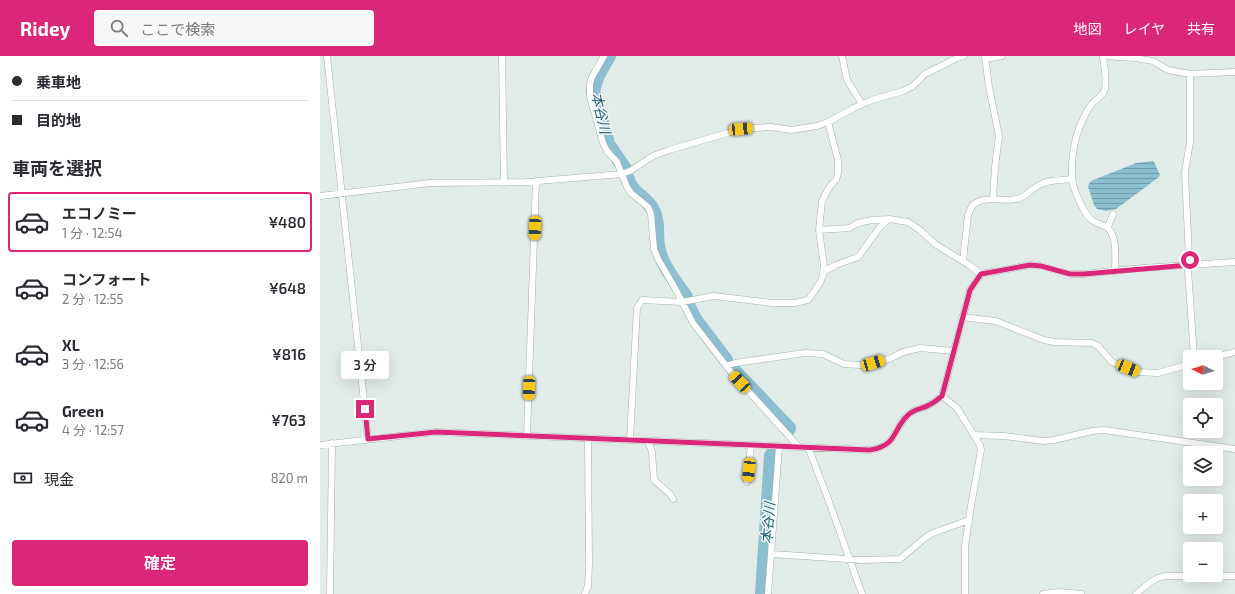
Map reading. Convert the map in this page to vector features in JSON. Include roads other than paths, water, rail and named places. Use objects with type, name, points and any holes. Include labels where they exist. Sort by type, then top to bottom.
[{"type":"street","points":[[327,56],[368,439]]},
{"type":"street","points":[[502,56],[504,183]]},
{"type":"street","points":[[604,56],[592,77],[590,84],[590,97],[603,143],[607,151],[616,162],[631,193],[648,207],[651,214],[654,249],[658,259],[693,323],[726,366],[799,447]]},
{"type":"street","points":[[842,56],[847,80],[862,104]]},
{"type":"street","points":[[320,196],[430,183],[504,183],[622,174],[630,171],[654,156],[669,150],[741,129],[771,127],[800,130],[828,122],[862,104],[903,91],[913,86],[925,74],[964,56]]},
{"type":"street","points":[[993,199],[998,136],[988,87],[986,58],[1002,56]]},
{"type":"street","points":[[1115,271],[1114,240],[1112,233],[1108,228],[1093,221],[1088,216],[1072,179],[1074,145],[1079,127],[1092,104],[1102,95],[1105,89],[1106,83],[1103,56],[1135,58],[1156,63],[1168,70],[1190,74],[1235,72]]},
{"type":"street","points":[[1156,63],[1157,56]]},
{"type":"street","points":[[1190,74],[1190,142],[1185,172],[1194,350]]},
{"type":"street","points":[[630,440],[637,308],[642,300],[682,302],[714,296],[772,302],[802,302],[808,300],[813,295],[820,283],[824,266],[819,230],[822,201],[830,186],[836,180],[838,173],[838,160],[828,122]]},
{"type":"street","points":[[963,261],[968,215],[975,203],[993,199],[1007,201],[1019,199],[1043,183],[1072,179]]},
{"type":"street","points":[[527,435],[536,181]]},
{"type":"street","points":[[1108,228],[1113,214]]},
{"type":"street","points":[[819,230],[849,228],[864,221],[889,219],[899,220],[914,225],[935,244],[981,274]]},
{"type":"street","points":[[823,272],[836,265],[858,257],[880,227],[889,219]]},
{"type":"street","points":[[320,445],[436,432],[779,447],[870,450],[881,448],[893,438],[901,422],[908,414],[914,410],[929,405],[942,396],[970,290],[981,274],[1030,265],[1041,266],[1070,274],[1235,262]]},
{"type":"street","points":[[962,318],[996,321],[1044,340],[1054,342],[1092,343],[1098,346],[1112,362],[1137,372],[1158,373],[1183,366]]},
{"type":"street","points":[[726,366],[735,363],[805,353],[823,354],[844,364],[852,365],[873,363],[889,359],[903,352],[920,348],[953,352]]},
{"type":"street","points":[[1223,355],[1235,352]]},
{"type":"street","points":[[942,396],[957,408],[980,445],[981,450],[965,546],[965,594]]},
{"type":"street","points":[[974,435],[1004,436],[1043,441],[1104,430],[1235,449]]},
{"type":"street","points":[[585,594],[588,586],[589,569],[588,439]]},
{"type":"street","points":[[648,441],[652,452],[654,480],[670,494],[673,499]]},
{"type":"street","points":[[330,594],[332,444]]},
{"type":"street","points":[[747,482],[751,445]]},
{"type":"street","points":[[768,594],[779,447]]},
{"type":"street","points":[[808,447],[862,594]]},
{"type":"street","points":[[771,554],[862,560],[900,559],[926,537],[942,529],[969,520]]},
{"type":"street","points":[[1136,594],[1153,579],[1159,577],[1235,576]]},
{"type":"street","points":[[1043,594],[1055,592],[1081,594]]},
{"type":"water","points":[[1153,161],[1160,175],[1159,177],[1116,209],[1106,211],[1097,209],[1094,205],[1088,187],[1091,181],[1136,163]]},
{"type":"waterway","name":"本谷川","points":[[609,56],[597,77],[593,91],[608,144],[625,169]]},
{"type":"waterway","name":"本谷川","points":[[627,177],[632,188],[647,201],[655,214],[658,246],[662,260],[669,273],[686,297]]},
{"type":"waterway","name":"本谷川","points":[[689,307],[695,319],[726,360]]},
{"type":"waterway","name":"本谷川","points":[[733,369],[789,428],[788,430]]},
{"type":"waterway","name":"本谷川","points":[[762,594],[771,456],[774,451]]}]
